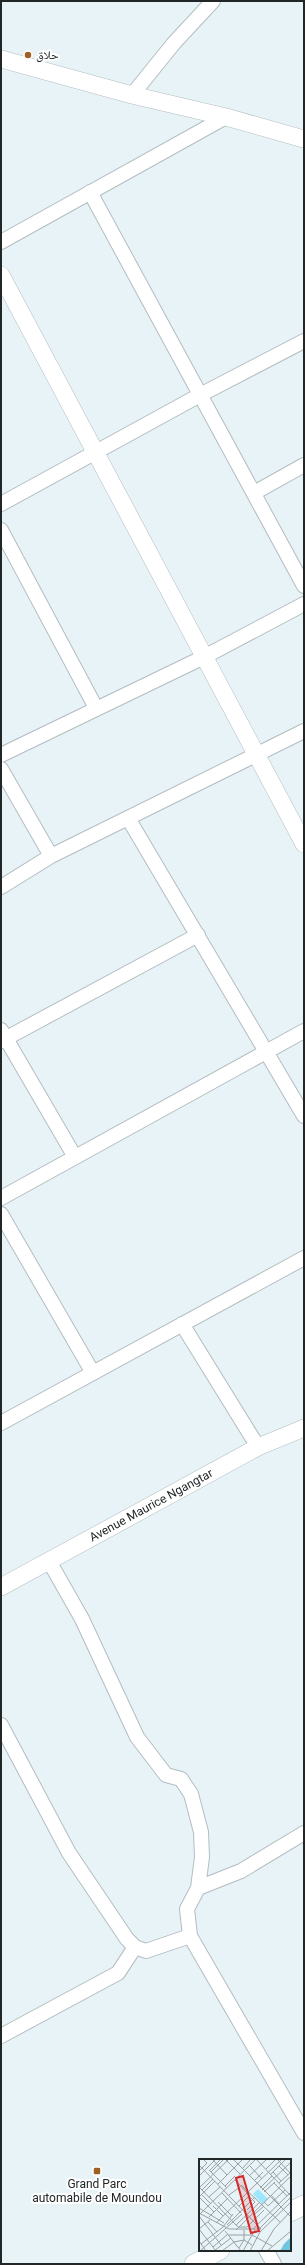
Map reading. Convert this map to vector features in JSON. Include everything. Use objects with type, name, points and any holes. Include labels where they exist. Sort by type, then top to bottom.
[{"type":"main road","points":[[291,2212],[304,2205]]},
{"type":"main road","points":[[194,2264],[218,2251]]},
{"type":"street","points":[[132,95],[174,43],[212,1]]},
{"type":"street","points":[[1,59],[132,95],[226,117],[304,139]]},
{"type":"street","points":[[1,242],[226,117]]},
{"type":"street","points":[[90,192],[304,586]]},
{"type":"street","points":[[1,275],[304,844]]},
{"type":"street","points":[[1,504],[200,395],[304,342]]},
{"type":"street","points":[[254,493],[304,465]]},
{"type":"street","points":[[1,530],[96,708]]},
{"type":"street","points":[[1,755],[204,657],[304,604]]},
{"type":"street","points":[[1,887],[52,856],[304,731]]},
{"type":"street","points":[[1,769],[52,856]]},
{"type":"street","points":[[128,818],[304,1116]]},
{"type":"street","points":[[75,1158],[2,1036],[198,935]]},
{"type":"street","points":[[1,1198],[304,1031]]},
{"type":"street","points":[[1,1214],[93,1373]]},
{"type":"street","points":[[1,1423],[304,1258]]},
{"type":"street","points":[[182,1324],[258,1447]]},
{"type":"street","name":"Avenue Maurice Ngangtar","points":[[1,1587],[258,1447],[304,1428]]},
{"type":"street","points":[[49,1561],[82,1619],[137,1737],[166,1775],[182,1780],[191,1794],[201,1832],[202,1858],[198,1888],[187,1909],[190,1936],[304,2133]]},
{"type":"street","points":[[1,1725],[69,1853],[127,1938],[135,1947],[146,1951],[190,1936]]},
{"type":"street","points":[[198,1888],[242,1871],[304,1833]]},
{"type":"street","points":[[1,2036],[118,1973],[135,1947]]},
{"type":"street","points":[[267,2251],[274,2264]]},
{"type":"place","name":"حلاق","points":[[28,55]]},
{"type":"place","name":"Grand Parc automabile de Moundou","points":[[97,2171]]}]
